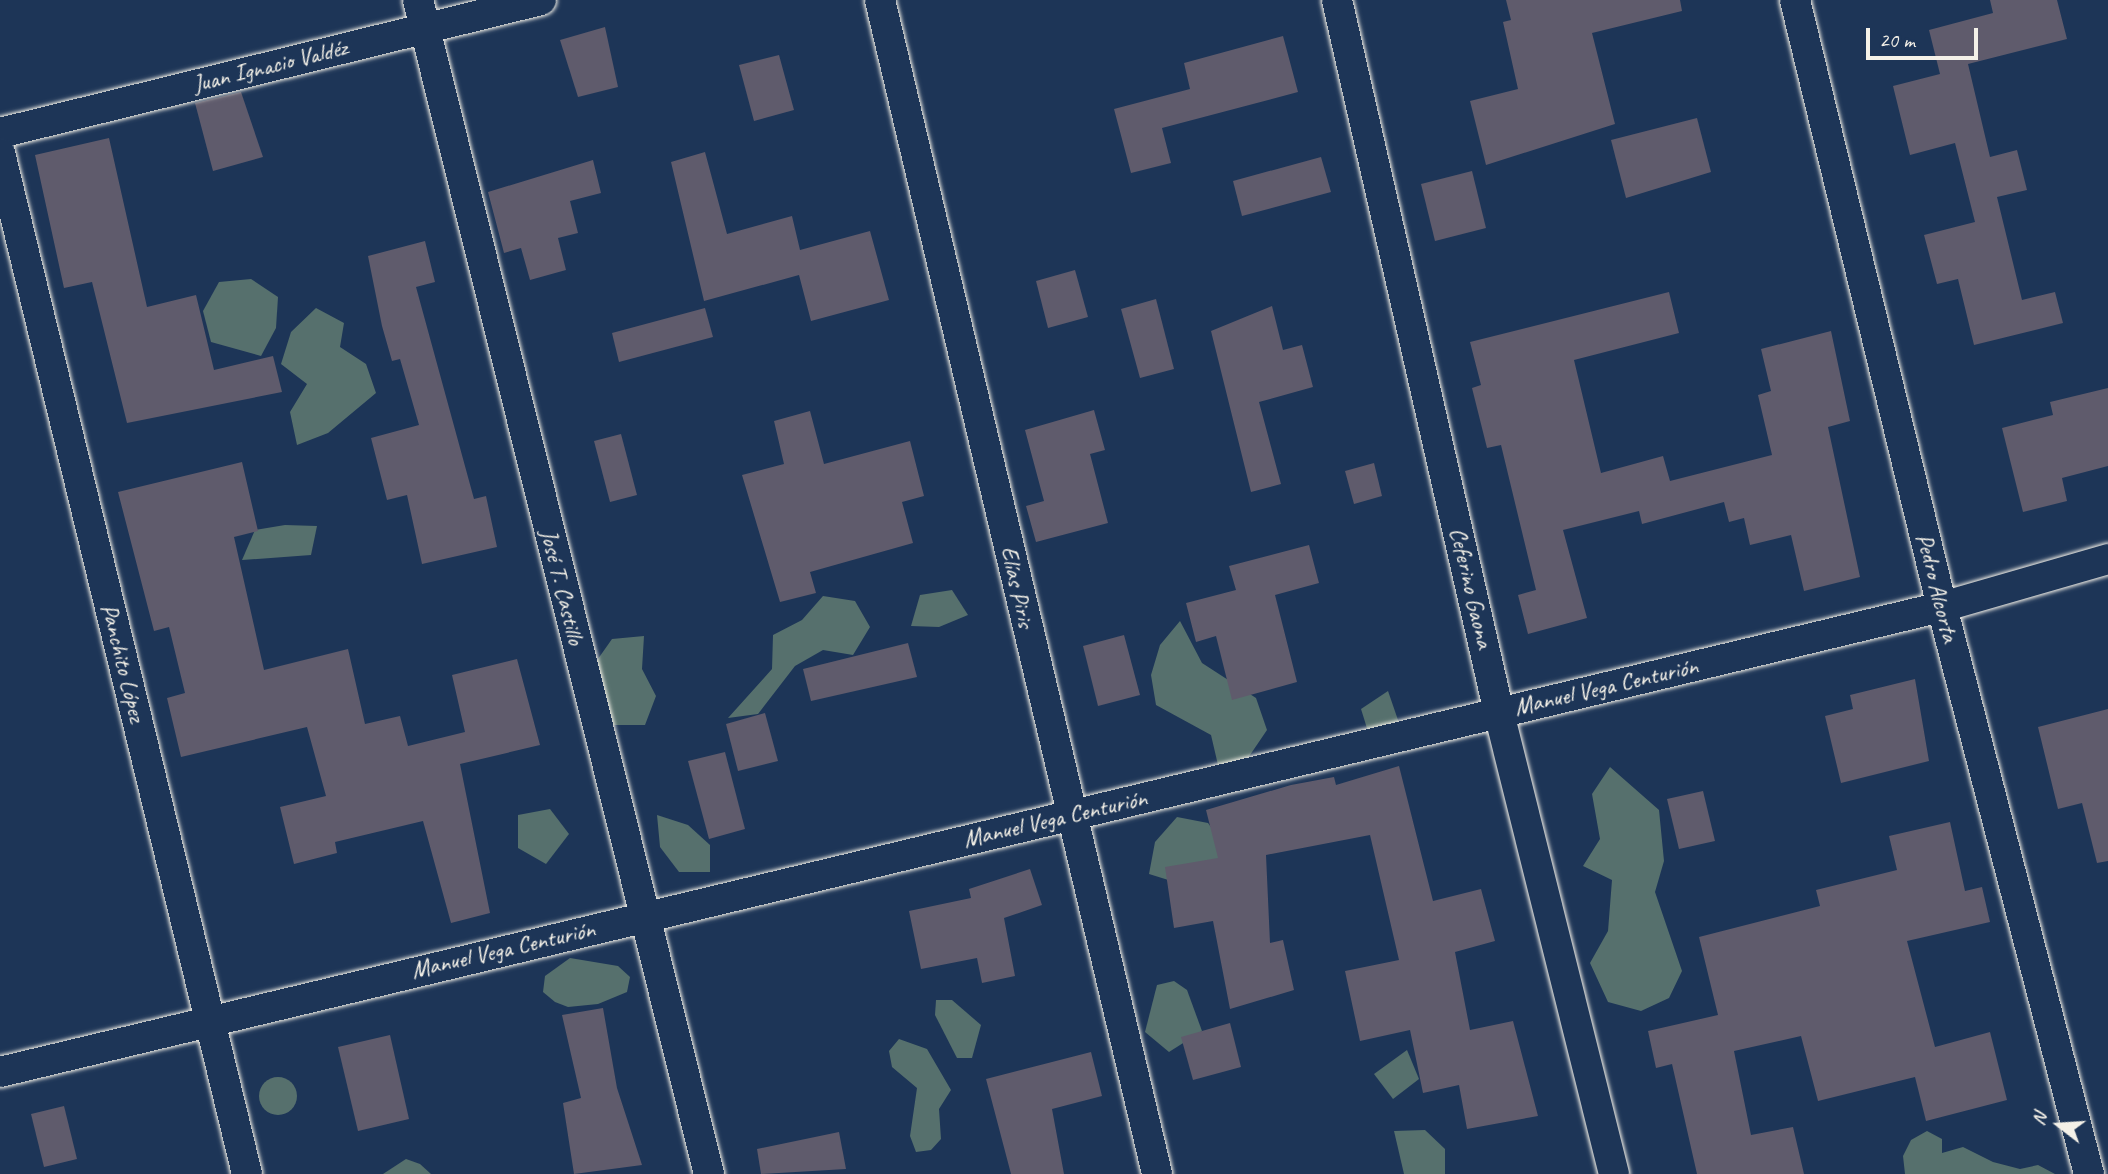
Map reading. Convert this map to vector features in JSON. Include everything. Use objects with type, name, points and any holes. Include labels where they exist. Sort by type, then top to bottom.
[{"type":"street","name":"Juan Ignacio Valdéz","points":[[0,133],[422,14],[541,0]]},
{"type":"street","name":"Elías Piris","points":[[880,0],[1157,1174]]},
{"type":"street","name":"Ceferino Gaona","points":[[1337,0],[1499,713],[1614,1174]]},
{"type":"street","name":"Pedro Alcorta","points":[[1795,0],[1942,607],[2089,1174]]},
{"type":"street","name":"José T. Castillo","points":[[422,14],[643,917],[709,1174]]},
{"type":"street","name":"Panchito López","points":[[0,153],[247,1174]]},
{"type":"street","name":"Manuel Vega Centurión","points":[[0,1072],[1942,607],[2108,559]]},
{"type":"green space","points":[[251,279],[278,297],[276,328],[261,356],[211,342],[203,311],[219,282]]},
{"type":"green space","points":[[316,308],[344,323],[340,347],[366,364],[376,393],[328,433],[297,445],[290,412],[307,384],[281,364],[291,332]]},
{"type":"green space","points":[[285,525],[317,526],[311,555],[242,560],[255,530]]},
{"type":"green space","points":[[952,590],[968,615],[939,627],[911,626],[920,595]]},
{"type":"green space","points":[[823,596],[855,601],[870,627],[853,655],[823,650],[795,666],[758,714],[728,718],[772,669],[773,635],[802,620]]},
{"type":"green space","points":[[1180,621],[1202,663],[1256,698],[1267,730],[1248,758],[1218,765],[1211,735],[1156,705],[1151,675],[1160,645]]},
{"type":"green space","points":[[644,636],[642,669],[656,696],[645,725],[613,725],[593,666],[612,639]]},
{"type":"green space","points":[[1388,691],[1399,723],[1370,738],[1361,709]]},
{"type":"green space","points":[[1610,767],[1659,810],[1664,861],[1655,892],[1682,971],[1669,998],[1641,1011],[1608,1002],[1590,963],[1608,931],[1612,880],[1583,866],[1600,839],[1592,794]]},
{"type":"green space","points":[[550,809],[569,834],[546,864],[518,848],[518,815]]},
{"type":"green space","points":[[657,815],[688,825],[710,845],[710,872],[679,872],[660,847]]},
{"type":"green space","points":[[1177,817],[1208,823],[1226,848],[1212,874],[1178,883],[1149,874],[1155,842]]},
{"type":"green space","points":[[570,958],[618,966],[630,977],[627,992],[598,1004],[568,1007],[555,1002],[543,992],[545,976]]},
{"type":"green space","points":[[1174,981],[1187,990],[1202,1031],[1169,1052],[1145,1032],[1157,985]]},
{"type":"green space","points":[[936,1000],[952,1000],[981,1025],[972,1058],[957,1058],[935,1015]]},
{"type":"green space","points":[[899,1039],[927,1049],[951,1090],[939,1109],[941,1139],[931,1150],[916,1152],[910,1136],[917,1088],[892,1067],[889,1051]]},
{"type":"green space","points":[[1407,1050],[1419,1079],[1393,1099],[1374,1074]]},
{"type":"green space","points":[[278,1077],[292,1082],[297,1096],[292,1110],[278,1115],[264,1110],[259,1096],[264,1082]]},
{"type":"green space","points":[[1425,1130],[1445,1149],[1445,1174],[1404,1174],[1394,1131]]},
{"type":"green space","points":[[1927,1131],[1942,1139],[1942,1153],[1963,1147],[1993,1162],[2020,1169],[2038,1165],[2055,1174],[1905,1174],[1903,1156],[1911,1140]]},
{"type":"green space","points":[[406,1159],[420,1164],[431,1174],[383,1174]]},
{"type":"building","points":[[1506,0],[1680,0],[1682,11],[1592,33],[1615,124],[1486,165],[1470,101],[1518,89],[1503,22],[1511,20]]},
{"type":"building","points":[[1990,0],[2057,0],[2067,39],[1968,64],[1990,157],[2017,150],[2027,190],[1997,197],[2022,300],[2055,292],[2063,323],[1974,345],[1958,279],[1937,284],[1924,235],[1975,222],[1955,143],[1910,155],[1893,86],[1940,74],[1929,30],[1993,13]]},
{"type":"building","points":[[605,27],[618,87],[578,97],[560,40]]},
{"type":"building","points":[[1283,36],[1298,92],[1162,128],[1171,163],[1131,173],[1114,109],[1190,89],[1184,63]]},
{"type":"building","points":[[779,55],[794,110],[754,121],[739,65]]},
{"type":"building","points":[[241,92],[263,157],[213,171],[195,103]]},
{"type":"building","points":[[1697,118],[1711,172],[1626,198],[1611,140]]},
{"type":"building","points":[[109,138],[147,307],[196,295],[214,370],[273,356],[282,392],[127,423],[92,282],[64,288],[35,155]]},
{"type":"building","points":[[705,152],[727,234],[792,216],[800,250],[870,231],[889,300],[811,321],[799,275],[704,301],[671,162]]},
{"type":"building","points":[[1321,157],[1331,192],[1242,216],[1233,181]]},
{"type":"building","points":[[593,160],[601,193],[570,201],[578,233],[558,238],[566,270],[530,280],[521,248],[504,253],[488,192]]},
{"type":"building","points":[[1472,171],[1486,228],[1435,241],[1421,184]]},
{"type":"building","points":[[425,241],[435,282],[416,287],[474,499],[486,496],[497,547],[422,564],[407,495],[387,500],[371,438],[419,425],[400,359],[392,361],[368,256]]},
{"type":"building","points":[[1075,270],[1088,317],[1048,328],[1036,281]]},
{"type":"building","points":[[1669,292],[1679,333],[1574,360],[1601,473],[1663,456],[1670,481],[1772,455],[1758,395],[1771,391],[1761,349],[1831,331],[1850,421],[1828,427],[1860,577],[1804,591],[1791,535],[1750,545],[1744,518],[1729,522],[1724,502],[1642,524],[1639,511],[1563,530],[1587,618],[1528,634],[1518,595],[1536,590],[1501,445],[1487,448],[1472,388],[1481,385],[1470,342]]},
{"type":"building","points":[[1156,299],[1174,369],[1140,378],[1121,309]]},
{"type":"building","points":[[1272,306],[1283,350],[1302,345],[1313,387],[1259,402],[1281,484],[1251,492],[1211,331]]},
{"type":"building","points":[[705,308],[713,337],[619,362],[612,333]]},
{"type":"building","points":[[2108,388],[2108,466],[2062,478],[2067,501],[2023,512],[2002,428],[2053,415],[2050,402]]},
{"type":"building","points":[[1094,410],[1105,450],[1090,454],[1108,523],[1036,542],[1026,506],[1044,501],[1025,430]]},
{"type":"building","points":[[810,411],[824,464],[910,441],[924,496],[902,502],[913,543],[810,572],[816,593],[780,602],[742,475],[784,464],[774,421]]},
{"type":"building","points":[[621,434],[637,495],[610,502],[594,441]]},
{"type":"building","points":[[242,462],[258,531],[234,537],[264,670],[348,649],[365,724],[400,716],[408,746],[465,732],[452,675],[517,659],[540,745],[460,764],[490,913],[451,923],[423,821],[335,842],[337,853],[294,864],[280,807],[326,796],[307,727],[181,757],[167,698],[185,693],[169,627],[154,631],[118,492]]},
{"type":"building","points":[[1374,463],[1382,496],[1354,504],[1345,471]]},
{"type":"building","points":[[1309,545],[1319,583],[1275,595],[1297,682],[1232,700],[1216,636],[1196,642],[1186,603],[1236,590],[1229,566]]},
{"type":"building","points":[[1124,635],[1140,695],[1098,706],[1083,646]]},
{"type":"building","points":[[908,643],[917,677],[811,701],[803,669]]},
{"type":"building","points":[[1915,679],[1929,761],[1841,783],[1825,716],[1853,709],[1850,695]]},
{"type":"building","points":[[2108,709],[2108,861],[2097,863],[2082,803],[2058,809],[2038,727]]},
{"type":"building","points":[[765,713],[778,761],[738,771],[726,724]]},
{"type":"building","points":[[725,752],[745,829],[709,839],[688,761]]},
{"type":"building","points":[[1399,766],[1433,901],[1481,889],[1495,941],[1455,952],[1470,1030],[1513,1021],[1538,1116],[1467,1129],[1459,1085],[1423,1093],[1410,1030],[1360,1041],[1345,971],[1399,960],[1370,835],[1266,855],[1270,943],[1283,940],[1294,990],[1230,1009],[1213,921],[1174,928],[1165,867],[1218,858],[1206,810],[1291,785],[1334,777],[1336,785]]},
{"type":"building","points":[[1703,791],[1715,841],[1679,849],[1667,799]]},
{"type":"building","points":[[1950,822],[1965,891],[1982,887],[1990,922],[1907,941],[1935,1047],[1990,1032],[2007,1100],[1926,1121],[1915,1077],[1818,1101],[1801,1036],[1734,1051],[1751,1135],[1793,1127],[1804,1174],[1697,1174],[1672,1064],[1656,1068],[1648,1031],[1718,1015],[1699,937],[1820,906],[1816,890],[1897,870],[1889,836]]},
{"type":"building","points":[[1030,869],[1042,905],[1004,918],[1015,976],[982,983],[977,958],[921,969],[909,911],[971,898],[969,889]]},
{"type":"building","points":[[603,1008],[617,1088],[642,1165],[574,1174],[563,1103],[581,1098],[562,1015]]},
{"type":"building","points":[[1230,1023],[1241,1067],[1193,1080],[1181,1037]]},
{"type":"building","points":[[390,1035],[409,1119],[358,1131],[338,1047]]},
{"type":"building","points":[[1091,1052],[1102,1096],[1052,1109],[1064,1174],[1011,1174],[986,1079]]},
{"type":"building","points":[[64,1106],[77,1159],[44,1167],[31,1114]]},
{"type":"building","points":[[839,1132],[846,1169],[761,1174],[757,1149]]}]
